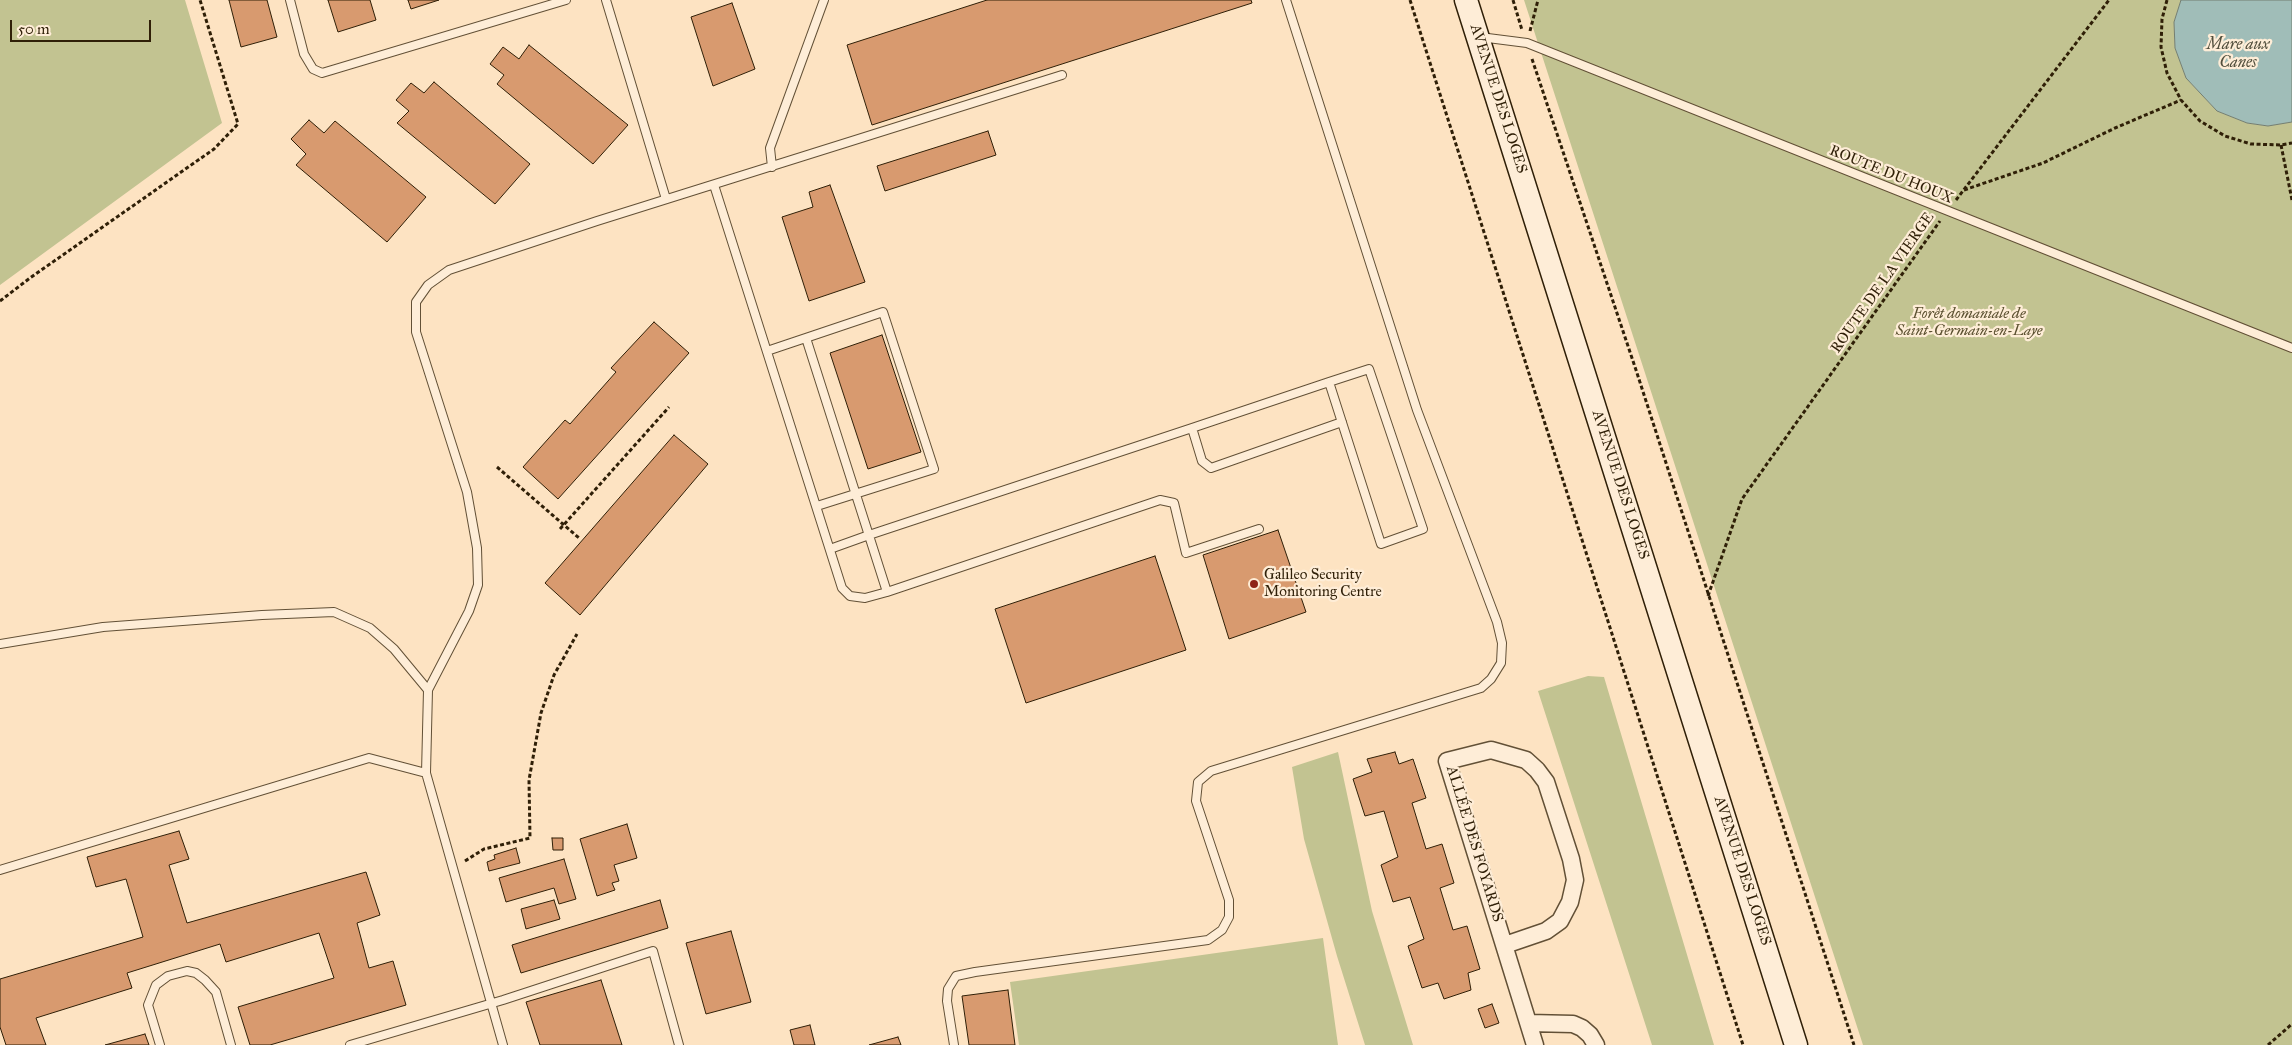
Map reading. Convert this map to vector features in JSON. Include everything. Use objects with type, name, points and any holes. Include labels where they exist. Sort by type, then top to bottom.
[{"type":"main road","name":"AVENUE DES LOGES","points":[[1466,0],[1774,970],[1796,1045]]},
{"type":"main road","name":"AVENUE DES LOGES","points":[[1774,970],[1802,1045]]},
{"type":"street","name":"ALLÉE DES FOYARDS","points":[[1505,945],[1546,931],[1560,921],[1570,902],[1575,880],[1571,859],[1546,782],[1526,760],[1491,750],[1447,761],[1529,1023],[1534,1045]]},
{"type":"street","points":[[1529,1023],[1573,1024],[1582,1028],[1590,1035],[1596,1045]]},
{"type":"lane","points":[[290,0],[304,54],[313,68],[322,73],[566,0]]},
{"type":"lane","points":[[606,0],[666,200]]},
{"type":"lane","points":[[772,166],[770,148],[824,0]]},
{"type":"lane","points":[[954,1045],[947,1001],[948,989],[956,976],[1208,940],[1222,930],[1229,917],[1229,900],[1196,801],[1198,782],[1211,771],[1481,688],[1492,679],[1501,663],[1502,643],[1497,622],[1417,410],[1286,0]]},
{"type":"lane","name":"ROUTE DU HOUX","points":[[1478,37],[1527,43],[2292,348]]},
{"type":"lane","points":[[502,1045],[426,773],[428,690],[469,611],[478,584],[477,548],[466,492],[416,332],[416,302],[428,285],[449,270],[1062,75]]},
{"type":"lane","points":[[714,185],[842,588],[850,596],[864,598],[887,592],[1160,500],[1174,503],[1186,553],[1259,529]]},
{"type":"lane","points":[[767,350],[882,312],[934,469],[817,506]]},
{"type":"lane","points":[[806,338],[887,592]]},
{"type":"lane","points":[[830,549],[869,535],[1192,428],[1328,382],[1368,369],[1423,529],[1381,544],[1328,382]]},
{"type":"lane","points":[[1192,428],[1202,461],[1211,468],[1342,422]]},
{"type":"lane","points":[[0,644],[103,627],[262,615],[334,612],[370,628],[394,649],[428,690]]},
{"type":"lane","points":[[0,870],[369,758],[426,773]]},
{"type":"lane","points":[[355,1044],[653,951],[679,1045]]},
{"type":"lane","points":[[160,1045],[148,1005],[156,985],[168,976],[187,971],[196,973],[216,992],[231,1045]]},
{"type":"path","points":[[0,301],[214,149],[238,124],[200,0]]},
{"type":"path","points":[[1410,0],[1743,1045]]},
{"type":"path","points":[[1513,0],[1636,370],[1854,1045]]},
{"type":"path","points":[[1527,43],[1538,0]]},
{"type":"path","name":"ROUTE DE LA VIERGE","points":[[1708,597],[1742,499],[1947,212],[2109,0]]},
{"type":"path","points":[[2168,0],[2162,19],[2161,47],[2167,73],[2181,100],[2200,121],[2225,136],[2251,144],[2281,145],[2292,143]]},
{"type":"path","points":[[1964,190],[2043,163],[2115,128],[2181,100]]},
{"type":"path","points":[[2281,145],[2292,200]]},
{"type":"path","points":[[560,529],[668,407]]},
{"type":"path","points":[[496,467],[579,538]]},
{"type":"path","points":[[454,868],[484,849],[530,838],[529,780],[541,713],[554,675],[577,634]]},
{"type":"path","points":[[2268,1045],[2292,1024]]},
{"type":"green space","points":[[0,0],[185,0],[222,123],[0,285]]},
{"type":"green space","name":"Forêt domaniale de Saint-Germain-en-Laye","points":[[1524,0],[2181,0],[2174,22],[2175,48],[2186,78],[2217,111],[2247,123],[2268,126],[2292,122],[2292,1045],[1863,1045]]},
{"type":"green space","points":[[1588,676],[1604,677],[1714,1045],[1652,1045],[1538,691]]},
{"type":"green space","points":[[1338,752],[1372,911],[1413,1045],[1365,1045],[1337,956],[1304,839],[1292,767]]},
{"type":"green space","points":[[1323,938],[1338,1045],[1019,1045],[1010,982]]},
{"type":"water","name":"Mare aux Canes","points":[[2181,0],[2292,0],[2292,122],[2268,126],[2247,123],[2217,111],[2186,78],[2175,48],[2174,22]]},
{"type":"building","points":[[229,0],[267,0],[277,37],[241,47]]},
{"type":"building","points":[[328,0],[370,0],[376,20],[338,32]]},
{"type":"building","points":[[408,0],[439,0],[411,9]]},
{"type":"building","points":[[987,0],[1251,0],[1252,3],[872,125],[847,45]]},
{"type":"building","points":[[732,3],[755,69],[713,86],[691,17]]},
{"type":"building","points":[[529,45],[628,125],[593,164],[497,84],[504,75],[490,64],[503,47],[519,59]]},
{"type":"building","points":[[434,82],[530,164],[495,204],[397,123],[409,111],[396,100],[411,83],[424,93]]},
{"type":"building","points":[[309,120],[324,133],[335,121],[426,197],[387,242],[296,165],[306,154],[291,139]]},
{"type":"building","points":[[988,131],[996,155],[885,191],[877,166]]},
{"type":"building","points":[[830,185],[865,282],[809,301],[782,217],[813,207],[809,192]]},
{"type":"building","points":[[654,322],[689,353],[558,499],[523,467],[565,420],[570,424],[616,372],[611,368]]},
{"type":"building","points":[[882,335],[921,452],[868,469],[830,353]]},
{"type":"building","points":[[674,435],[708,464],[580,615],[545,583]]},
{"type":"building","name":"Galileo Security Monitoring Centre","points":[[1278,530],[1306,612],[1229,639],[1203,555]]},
{"type":"building","points":[[1155,556],[1186,650],[1026,703],[995,609]]},
{"type":"building","points":[[1395,752],[1399,764],[1413,759],[1426,798],[1412,803],[1426,849],[1442,844],[1454,883],[1440,888],[1453,930],[1467,926],[1480,969],[1468,973],[1471,990],[1444,999],[1438,983],[1422,988],[1408,946],[1424,939],[1410,897],[1393,902],[1381,865],[1398,857],[1384,811],[1365,816],[1353,779],[1372,772],[1367,759]]},
{"type":"building","points":[[627,824],[637,858],[614,865],[619,881],[612,883],[615,890],[597,896],[580,839]]},
{"type":"building","points":[[179,831],[189,859],[169,865],[187,923],[366,872],[380,915],[357,923],[369,968],[393,961],[406,1005],[270,1045],[250,1045],[238,1007],[334,978],[319,933],[226,962],[220,944],[127,973],[132,988],[36,1018],[46,1045],[6,1045],[0,1027],[0,979],[143,937],[126,879],[96,887],[87,857]]},
{"type":"building","points":[[552,838],[563,838],[563,850],[553,850]]},
{"type":"building","points":[[516,848],[520,863],[489,871],[487,862],[495,859],[494,855]]},
{"type":"building","points":[[564,859],[576,899],[559,904],[554,888],[506,902],[499,878]]},
{"type":"building","points":[[554,900],[560,919],[526,929],[521,909]]},
{"type":"building","points":[[660,900],[668,928],[521,973],[512,945]]},
{"type":"building","points":[[731,931],[751,1002],[706,1014],[686,943]]},
{"type":"building","points":[[601,980],[622,1045],[540,1045],[526,1002]]},
{"type":"building","points":[[1008,990],[1015,1045],[969,1045],[962,996]]},
{"type":"building","points":[[1492,1004],[1499,1023],[1485,1028],[1478,1009]]},
{"type":"building","points":[[810,1025],[815,1045],[794,1045],[790,1030]]},
{"type":"building","points":[[145,1034],[149,1045],[105,1045]]},
{"type":"building","points":[[898,1037],[901,1045],[869,1045]]},
{"type":"place","name":"Galileo Security Monitoring Centre","points":[[1254,584]]}]
